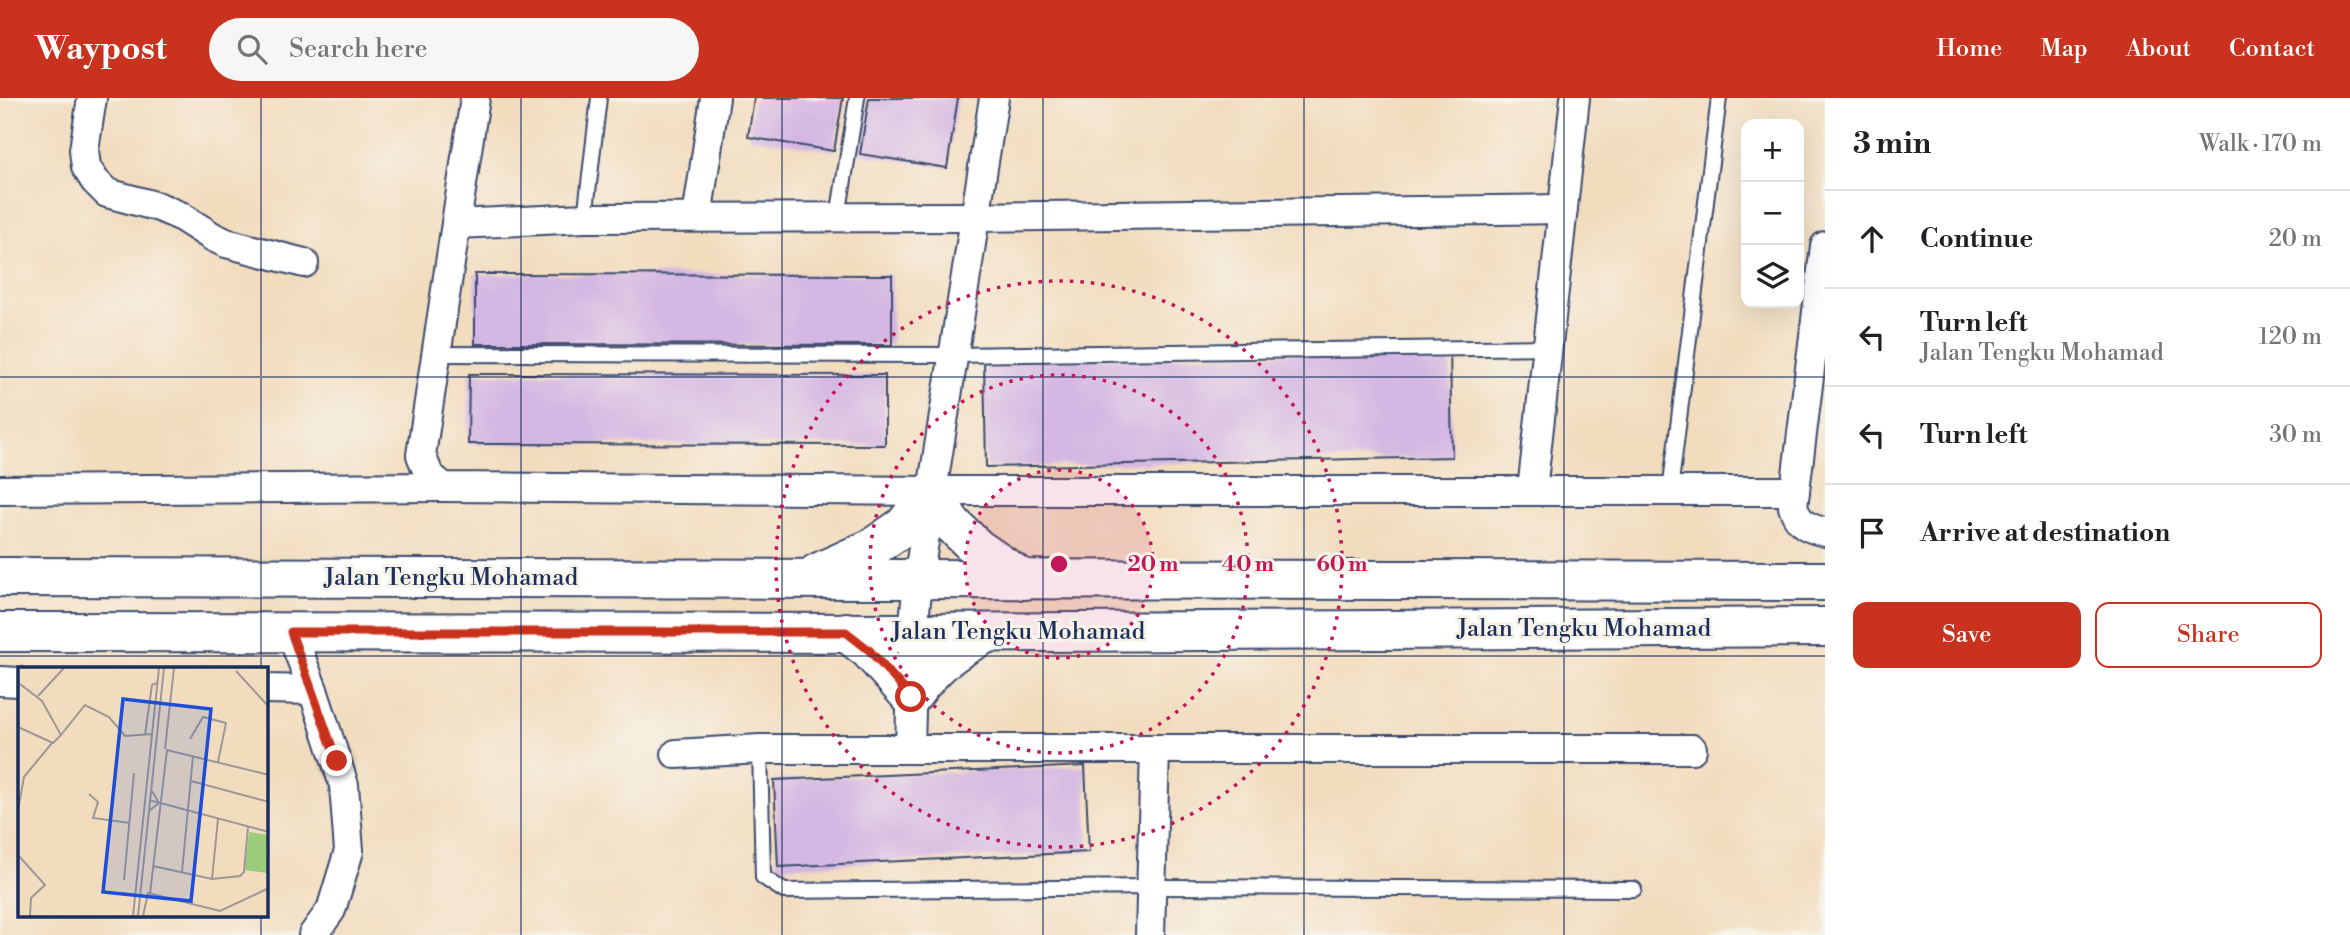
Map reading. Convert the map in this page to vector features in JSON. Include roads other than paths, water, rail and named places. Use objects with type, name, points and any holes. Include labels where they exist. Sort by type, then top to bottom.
[{"type":"main road","points":[[802,579],[872,548],[893,534],[904,526],[930,491],[952,524],[978,548],[1024,580]]},
{"type":"main road","name":"Jalan Tengku Mohamad","points":[[0,577],[1825,581]]},
{"type":"main road","name":"Jalan Tengku Mohamad","points":[[0,632],[913,633],[1825,627]]},
{"type":"main road","points":[[846,632],[869,650],[911,697],[930,672],[954,650],[989,632]]},
{"type":"street","points":[[92,98],[84,150],[86,167],[107,193],[159,207],[226,243],[304,263]]},
{"type":"street","points":[[443,487],[429,475],[421,455],[475,98]]},
{"type":"street","points":[[697,217],[715,98]]},
{"type":"street","points":[[910,749],[913,633],[918,580],[994,98]]},
{"type":"street","points":[[1532,491],[1575,98]]},
{"type":"street","points":[[456,224],[585,218],[975,217],[1563,209]]},
{"type":"street","points":[[1825,246],[1793,507],[1797,519],[1808,529],[1825,532]]},
{"type":"street","points":[[0,490],[443,487],[930,491],[1795,491]]},
{"type":"street","points":[[291,632],[344,785],[349,851],[331,910],[313,935]]},
{"type":"street","points":[[0,681],[18,682]]},
{"type":"street","points":[[268,689],[313,690]]},
{"type":"street","points":[[676,754],[761,749],[1692,748]]},
{"type":"street","points":[[1150,935],[1155,749]]},
{"type":"lane","points":[[585,218],[599,98]]},
{"type":"lane","points":[[838,217],[857,98]]},
{"type":"lane","points":[[1670,491],[1719,98]]},
{"type":"lane","points":[[436,354],[953,355],[1548,347]]},
{"type":"lane","points":[[761,749],[764,877],[784,891],[1152,887],[1634,889]]}]
